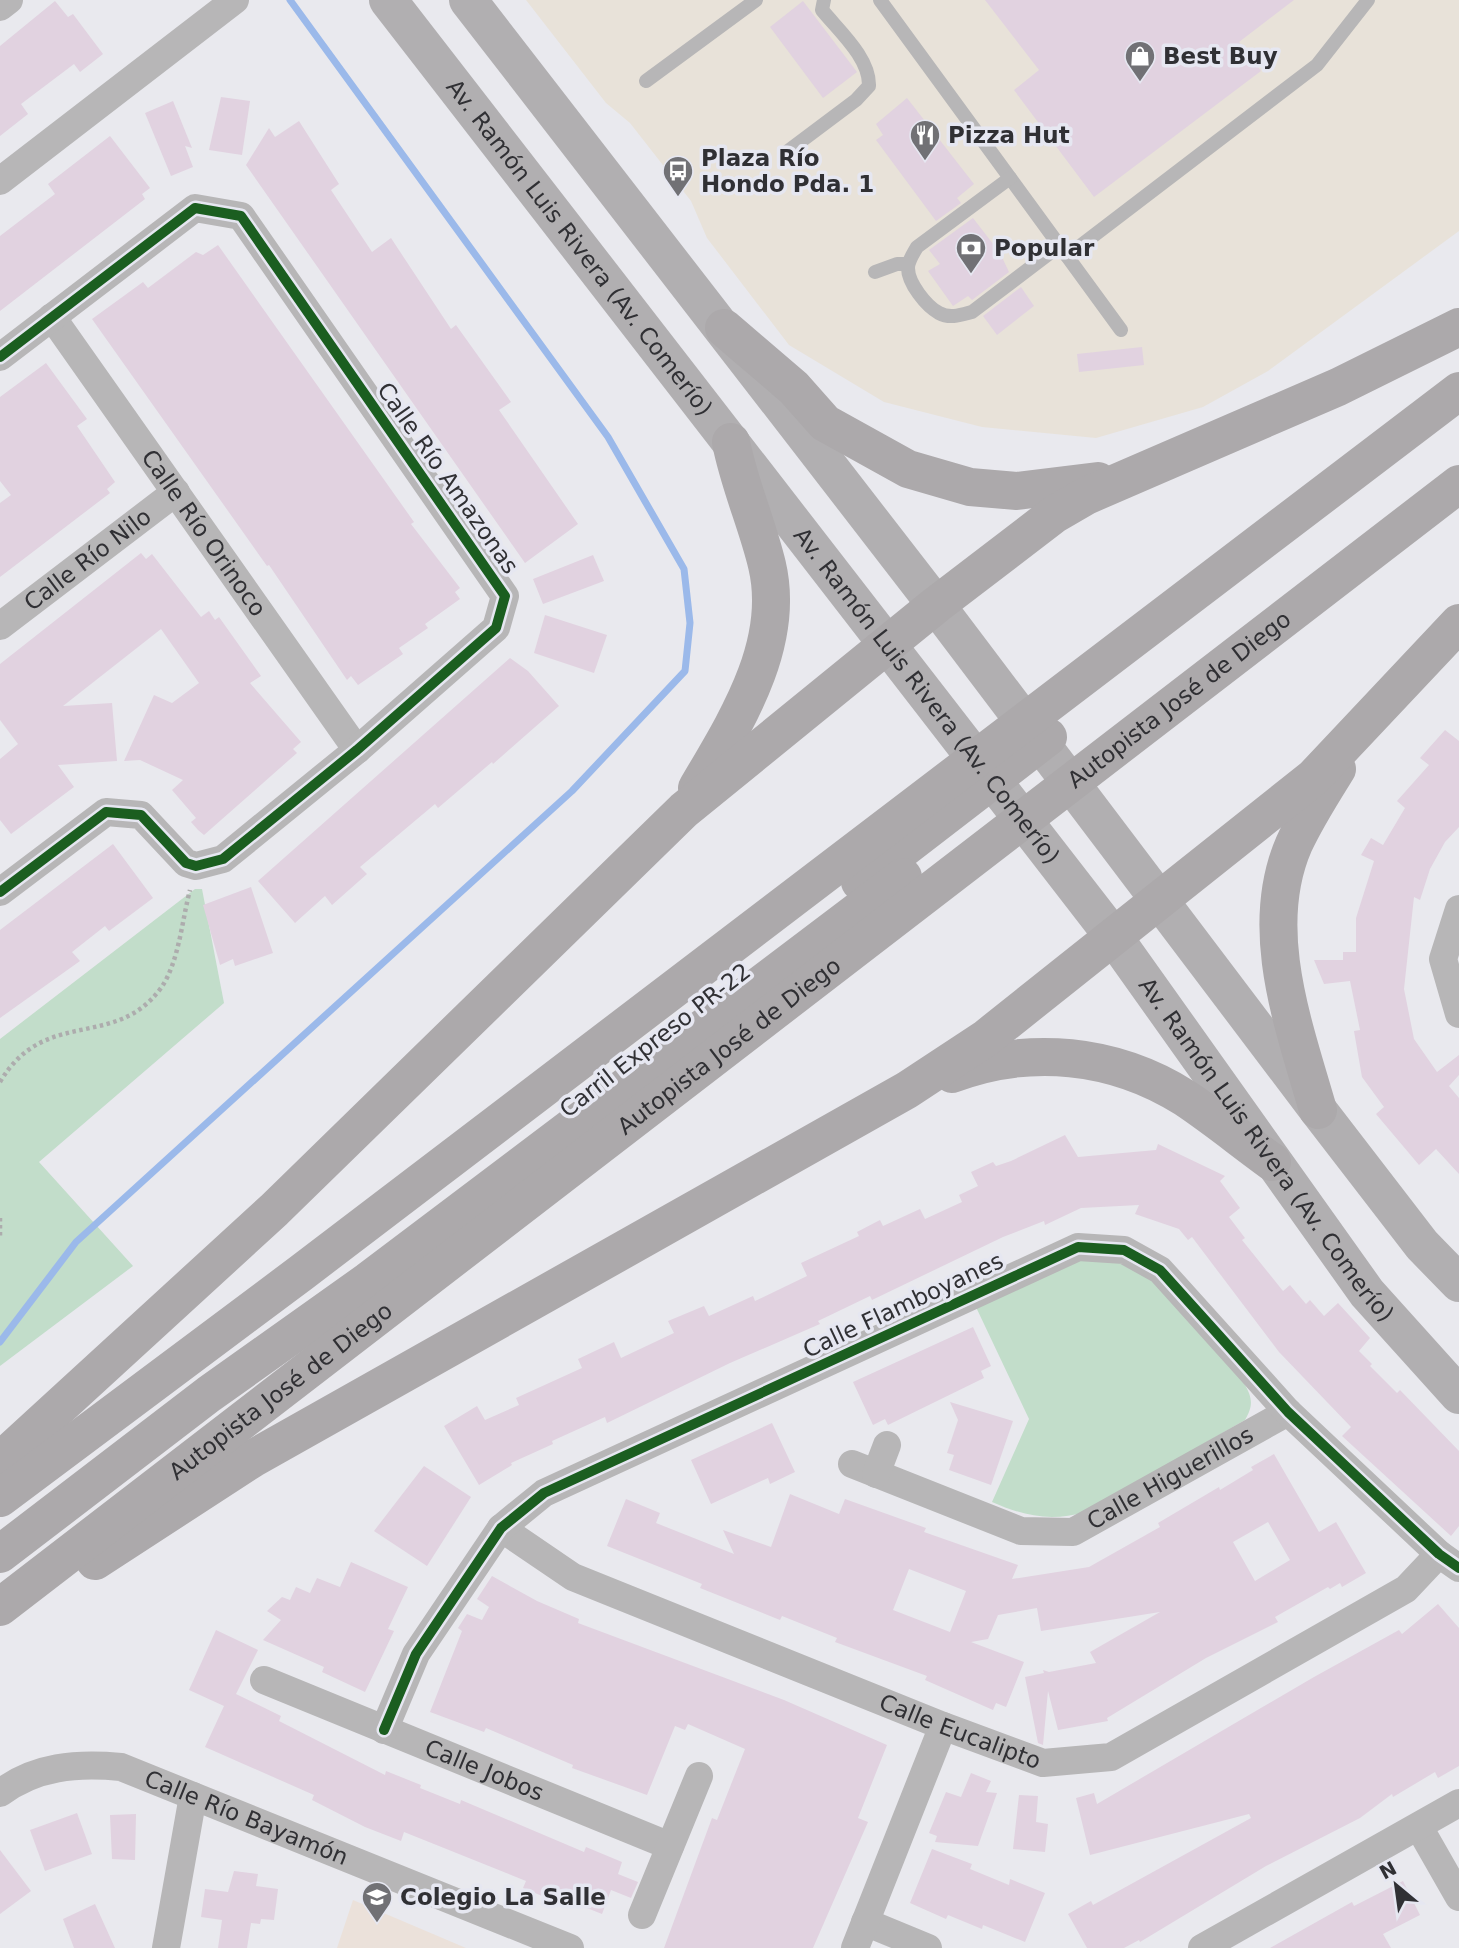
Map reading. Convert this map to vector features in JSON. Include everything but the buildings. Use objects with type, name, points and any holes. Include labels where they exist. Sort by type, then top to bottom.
[{"type":"highway","points":[[0,1461],[274,1210],[684,810],[936,605],[1055,514],[1125,477],[1338,387],[1459,327]]},
{"type":"highway","points":[[724,328],[794,388],[825,423],[908,469],[971,487],[1017,491],[1125,477]]},
{"type":"highway","name":"Autopista José de Diego","points":[[0,1606],[930,841],[1114,701],[1459,391]]},
{"type":"highway","points":[[1114,701],[1459,424]]},
{"type":"highway","points":[[684,810],[742,711],[757,673],[766,635],[770,596],[768,568],[740,485],[731,442]]},
{"type":"highway","points":[[1114,701],[1459,455]]},
{"type":"highway","name":"Autopista José de Diego","points":[[0,1498],[301,1273],[930,841],[1114,701],[1459,484]]},
{"type":"highway","points":[[0,1624],[253,1459],[907,1090],[986,1038],[1157,899],[1314,777],[1459,624]]},
{"type":"highway","points":[[1318,1110],[1288,1001],[1279,952],[1279,907],[1293,845],[1363,727]]},
{"type":"highway","name":"Carril Expreso PR-22","points":[[0,1554],[209,1394],[368,1281],[930,841]]},
{"type":"highway","points":[[907,1090],[980,1064],[1016,1056],[1061,1056],[1098,1062],[1140,1076],[1184,1098],[1272,1162]]},
{"type":"main road","name":"Av. Ramón Luis Rivera (Av. Comerío)","points":[[388,0],[1113,936],[1367,1293],[1459,1395]]},
{"type":"main road","points":[[477,7],[936,605],[1318,1110],[1422,1245],[1459,1283]]},
{"type":"street","points":[[0,7],[9,0]]},
{"type":"street","points":[[0,181],[235,0]]},
{"type":"street","name":"Calle Río Amazonas","points":[[0,356],[195,208],[241,216],[505,596],[496,628],[357,751],[223,859],[196,866]]},
{"type":"street","name":"Calle Río Orinoco","points":[[52,317],[357,751]]},
{"type":"street","name":"Calle Río Nilo","points":[[0,626],[176,492]]},
{"type":"street","points":[[0,892],[106,812],[141,815],[186,863],[196,866]]},
{"type":"street","points":[[1459,909],[1443,958],[1459,1014]]},
{"type":"street","name":"Calle Flamboyanes","points":[[384,1730],[416,1654],[501,1528],[544,1493],[1078,1247],[1125,1250],[1160,1269],[1288,1412],[1449,1561]]},
{"type":"street","name":"Calle Higuerillos","points":[[887,1445],[864,1469],[1021,1531],[1073,1532],[1288,1412]]},
{"type":"street","name":"Calle Eucalipto","points":[[501,1528],[573,1577],[943,1726],[1043,1763],[1111,1757],[1406,1589],[1449,1561]]},
{"type":"street","name":"Calle Jobos","points":[[264,1680],[670,1846]]},
{"type":"street","points":[[928,1948],[860,1935],[943,1726]]},
{"type":"street","name":"Calle Río Bayamón","points":[[0,1793],[19,1779],[78,1763],[121,1767],[570,1948]]},
{"type":"street","points":[[642,1915],[699,1776]]},
{"type":"street","points":[[166,1948],[193,1796]]},
{"type":"street","points":[[1202,1948],[1459,1803]]},
{"type":"street","points":[[1419,1827],[1459,1897]]},
{"type":"lane","points":[[646,81],[756,0]]},
{"type":"lane","points":[[784,154],[856,100],[869,86],[870,74],[822,9],[824,0]]},
{"type":"lane","points":[[880,0],[1121,330]]},
{"type":"lane","points":[[1010,178],[917,247],[907,264],[909,276],[930,306],[940,314],[957,317],[972,312],[1063,251],[1317,65],[1368,0]]},
{"type":"lane","points":[[875,272],[897,264],[907,264]]},
{"type":"path","points":[[0,1082],[10,1066],[33,1044],[66,1031],[104,1026],[136,1012],[161,987],[171,963],[196,866]]},
{"type":"path","points":[[0,1218],[0,1238]]},
{"type":"shaded area","points":[[526,0],[1459,0],[1459,231],[1268,371],[1203,407],[1096,438],[982,427],[884,402],[789,345],[707,238],[691,201],[630,123],[606,103]]},
{"type":"shaded area","name":"Colegio La Salle","points":[[353,1900],[466,1948],[337,1948]]},
{"type":"green space","points":[[195,889],[202,889],[224,1003],[39,1162],[133,1266],[0,1366],[0,1039]]},
{"type":"green space","points":[[1099,1252],[1159,1284],[1244,1383],[1250,1397],[1250,1410],[1245,1420],[1085,1512],[1049,1517],[1015,1511],[992,1502],[1029,1419],[975,1305]]},
{"type":"waterway","points":[[0,1342],[76,1242],[572,791],[685,671],[690,623],[684,569],[608,437],[290,0]]},
{"type":"cycle path","points":[[0,357],[195,208],[241,216],[505,596],[496,628],[357,750],[223,859],[196,866],[186,863],[141,815],[106,812],[0,892]]},
{"type":"cycle path","points":[[384,1730],[416,1654],[501,1528],[544,1493],[1078,1247],[1124,1250],[1160,1270],[1288,1412],[1439,1554],[1459,1568]]},
{"type":"place","name":"Best Buy","points":[[1140,83]]},
{"type":"place","name":"Pizza Hut","points":[[925,162]]},
{"type":"place","name":"Plaza Río Hondo Pda. 1","points":[[678,198]]},
{"type":"place","name":"Popular","points":[[971,275]]},
{"type":"place","name":"Colegio La Salle","points":[[377,1924]]}]
